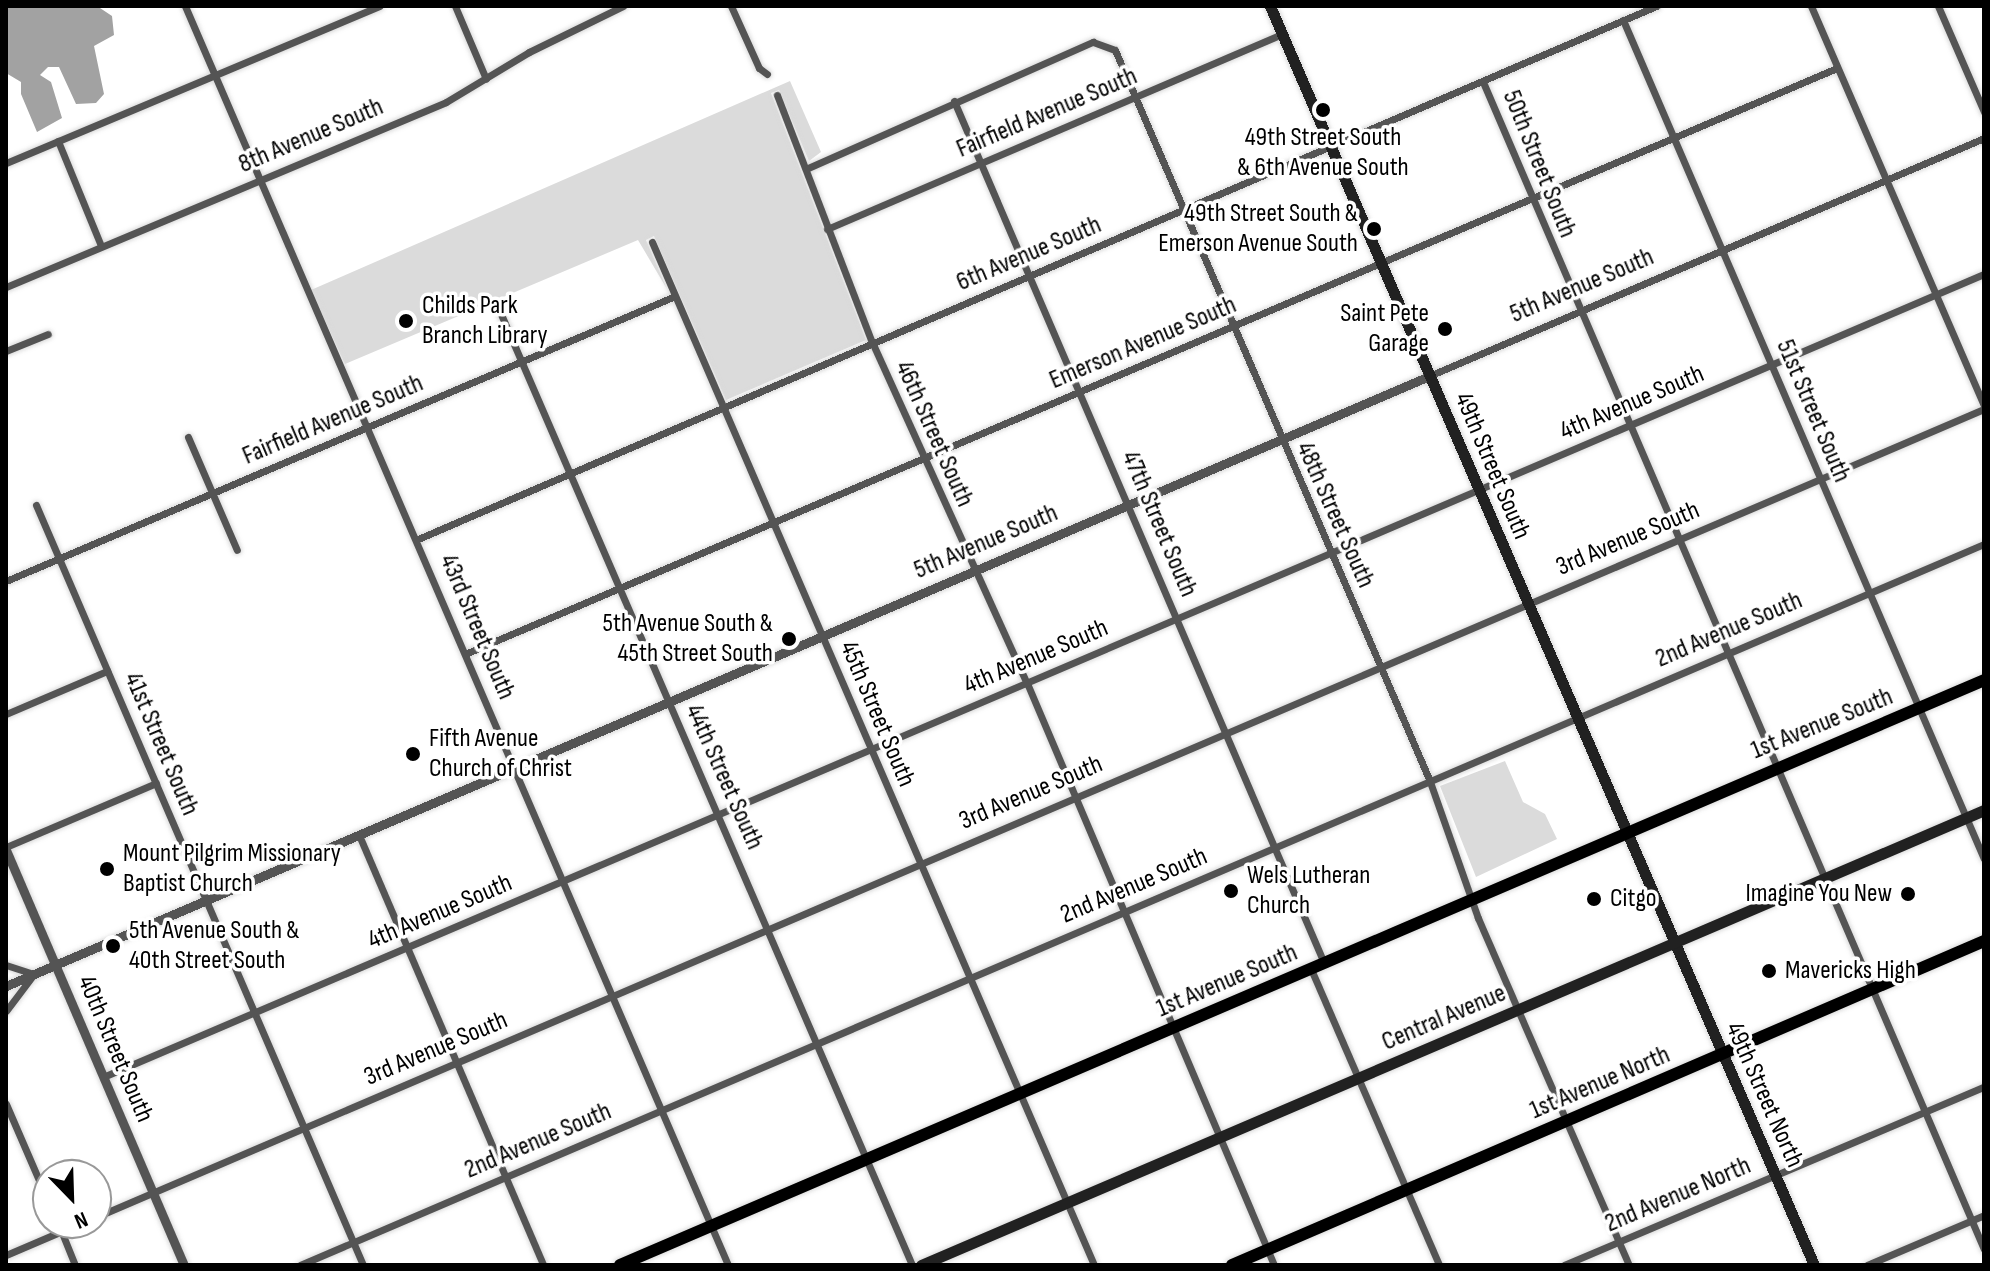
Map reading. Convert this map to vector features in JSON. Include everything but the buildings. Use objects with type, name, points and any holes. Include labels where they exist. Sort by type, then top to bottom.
[{"type":"main road","name":"49th Street South","points":[[1270,6],[1674,943]]},
{"type":"main road","name":"1st Avenue South","points":[[620,1265],[1776,766],[1984,680]]},
{"type":"main road","name":"Central Avenue","points":[[921,1265],[1984,810]]},
{"type":"main road","name":"1st Avenue North","points":[[1232,1265],[1984,941]]},
{"type":"main road","name":"49th Street North","points":[[1674,943],[1814,1265]]},
{"type":"street","name":"43rd Street South","points":[[185,6],[418,539],[610,996],[728,1265]]},
{"type":"street","points":[[6,163],[379,6]]},
{"type":"street","points":[[455,6],[486,79]]},
{"type":"street","name":"8th Avenue South","points":[[6,287],[446,102],[529,52],[623,6]]},
{"type":"street","points":[[731,6],[759,68],[767,74]]},
{"type":"street","name":"6th Avenue South","points":[[418,539],[1656,6]]},
{"type":"street","points":[[1811,6],[1984,407]]},
{"type":"street","points":[[1938,6],[1984,112]]},
{"type":"street","name":"51st Street South","points":[[1623,20],[1984,859]]},
{"type":"street","name":"Fairfield Avenue South","points":[[827,229],[1283,34]]},
{"type":"street","name":"48th Street South","points":[[954,101],[1093,42],[1105,43],[1115,50],[1181,211],[1429,779],[1518,1010],[1629,1265]]},
{"type":"street","name":"Emerson Avenue South","points":[[465,654],[1837,68]]},
{"type":"street","name":"50th Street South","points":[[1483,82],[1530,198],[1984,1249]]},
{"type":"street","name":"46th Street South","points":[[777,95],[808,168],[806,180],[872,342],[1027,683],[1274,1265]]},
{"type":"street","points":[[808,168],[954,101]]},
{"type":"street","name":"47th Street South","points":[[954,101],[1324,963]]},
{"type":"street","name":"5th Avenue South","points":[[6,986],[1984,138]]},
{"type":"street","points":[[58,141],[101,246]]},
{"type":"street","name":"45th Street South","points":[[652,242],[1094,1265]]},
{"type":"street","name":"4th Avenue South","points":[[103,1077],[1984,274]]},
{"type":"street","name":"Fairfield Avenue South","points":[[6,581],[675,296]]},
{"type":"street","name":"44th Street South","points":[[497,305],[912,1265]]},
{"type":"street","points":[[6,351],[48,334]]},
{"type":"street","name":"3rd Avenue South","points":[[112,1210],[1984,407]]},
{"type":"street","points":[[188,437],[237,550]]},
{"type":"street","name":"41st Street South","points":[[36,505],[363,1265]]},
{"type":"street","name":"2nd Avenue South","points":[[300,1265],[1576,716],[1984,544]]},
{"type":"street","points":[[6,714],[107,671]]},
{"type":"street","points":[[6,848],[156,783]]},
{"type":"street","points":[[359,835],[543,1265]]},
{"type":"street","name":"40th Street South","points":[[6,848],[184,1265]]},
{"type":"street","points":[[6,965],[34,974],[6,1011]]},
{"type":"street","points":[[1311,969],[1439,1265]]},
{"type":"street","name":"2nd Avenue North","points":[[1564,1265],[1984,1087]]},
{"type":"street","points":[[6,1104],[32,1164]]},
{"type":"street","points":[[1867,1265],[1984,1215]]},
{"type":"street","points":[[6,1255],[36,1239]]},
{"type":"street","points":[[64,1239],[75,1265]]},
{"type":"shaded area","points":[[6,6],[97,6],[112,16],[114,35],[94,46],[104,94],[96,103],[76,104],[59,67],[48,67],[40,75],[51,82],[62,118],[37,132],[21,94],[21,82],[6,73]]},
{"type":"shaded area","points":[[790,81],[821,152],[809,161],[779,90],[771,93],[866,340],[726,400],[654,236],[646,240],[667,289],[638,240],[345,364],[311,290]]},
{"type":"shaded area","points":[[1505,761],[1523,802],[1545,814],[1557,839],[1476,877],[1440,786]]},
{"type":"place","name":"49th Street South & 6th Avenue South","points":[[1323,110]]},
{"type":"place","name":"49th Street South & Emerson Avenue South","points":[[1374,229]]},
{"type":"place","name":"Childs Park Branch Library","points":[[406,321]]},
{"type":"place","name":"Saint Pete Garage","points":[[1445,329]]},
{"type":"place","name":"5th Avenue South & 45th Street South","points":[[789,639]]},
{"type":"place","name":"Fifth Avenue Church of Christ","points":[[413,754]]},
{"type":"place","name":"Mount Pilgrim Missionary Baptist Church","points":[[107,869]]},
{"type":"place","name":"Wels Lutheran Church","points":[[1231,891]]},
{"type":"place","name":"Imagine You New","points":[[1908,894]]},
{"type":"place","name":"Citgo","points":[[1594,899]]},
{"type":"place","name":"5th Avenue South & 40th Street South","points":[[113,946]]},
{"type":"place","name":"Mavericks High","points":[[1769,971]]}]
